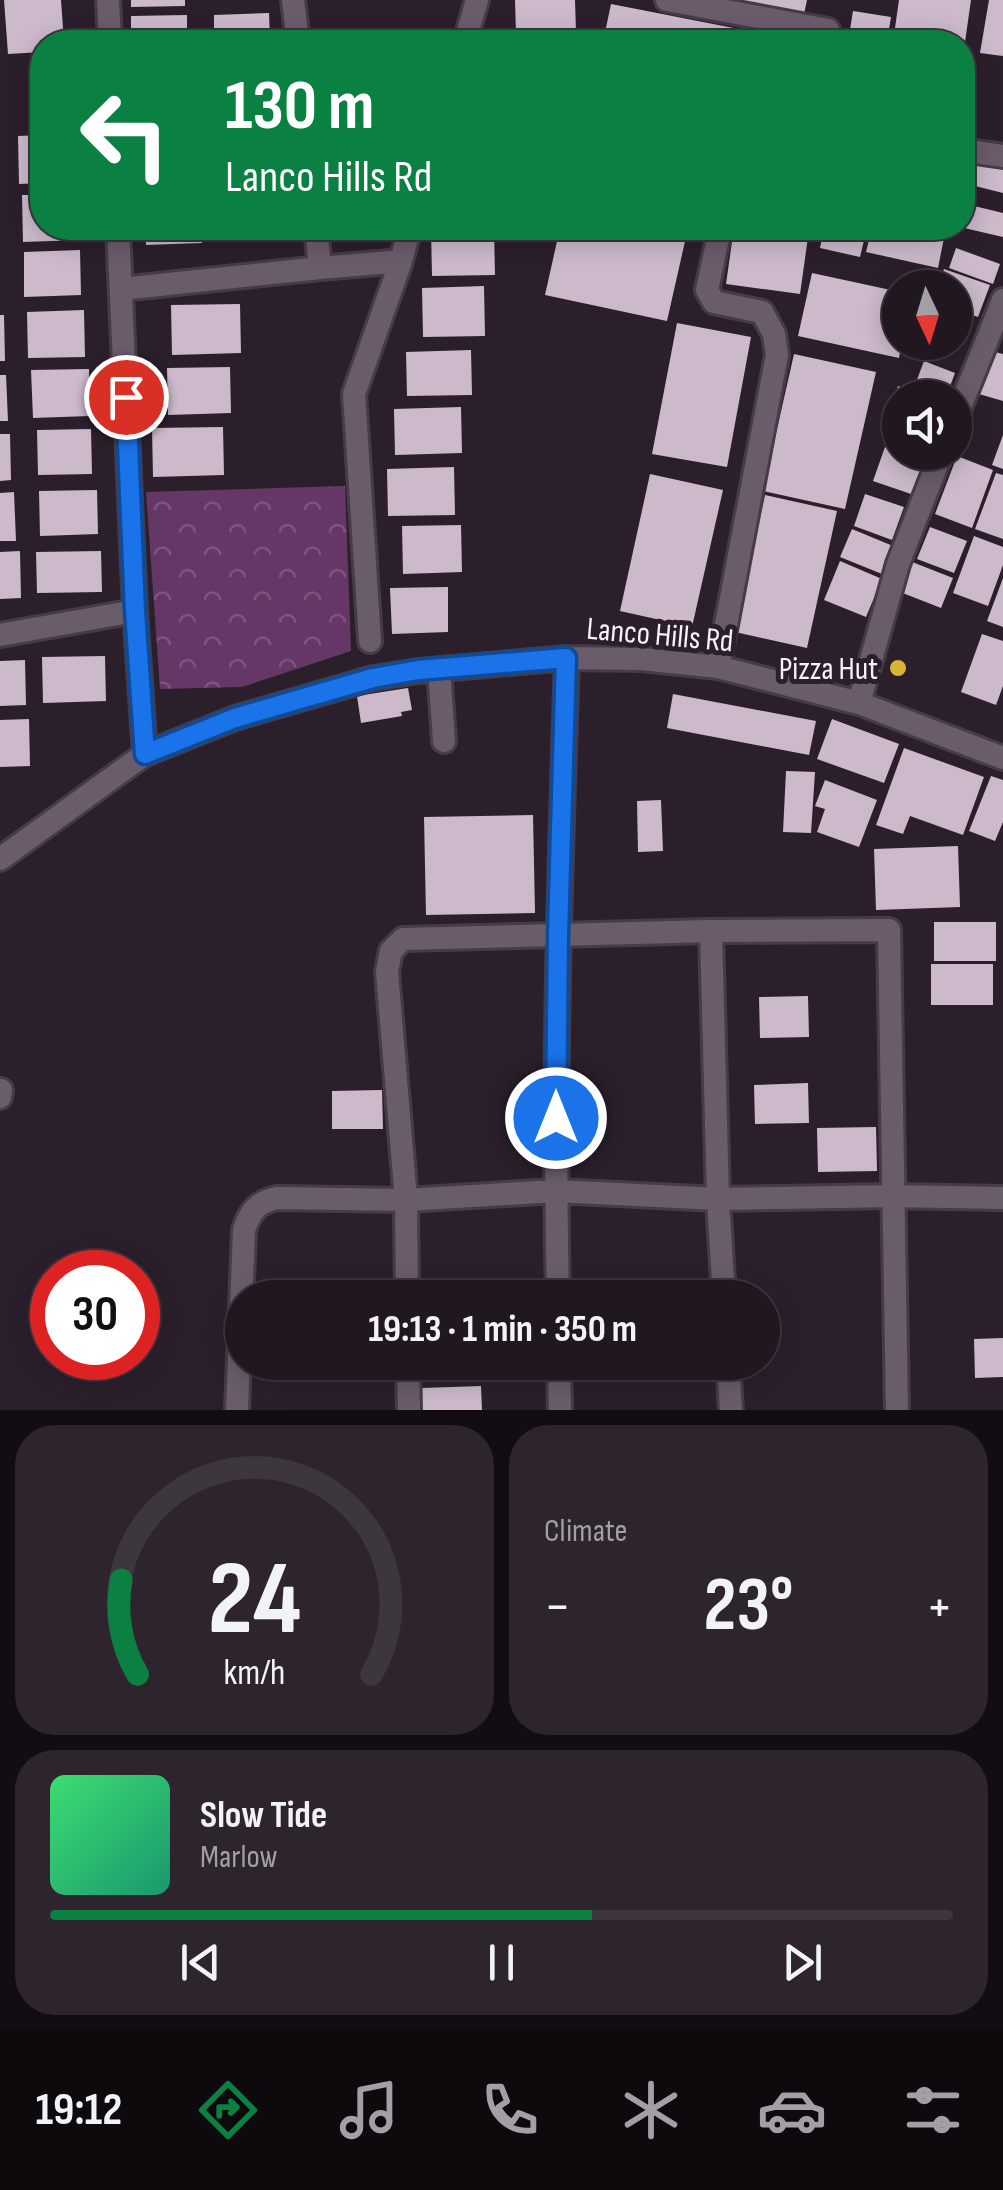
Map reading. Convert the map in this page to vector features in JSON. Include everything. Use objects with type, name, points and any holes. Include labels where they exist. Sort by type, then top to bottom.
[{"type":"street","points":[[108,0],[109,30]]},
{"type":"street","points":[[294,0],[297,30]]},
{"type":"street","points":[[468,30],[477,0]]},
{"type":"street","points":[[667,0],[828,30]]},
{"type":"street","points":[[975,152],[1003,156]]},
{"type":"street","points":[[119,240],[145,754]]},
{"type":"street","points":[[317,240],[320,268]]},
{"type":"street","points":[[370,641],[354,394],[407,240]]},
{"type":"street","points":[[718,240],[708,290],[714,302],[762,312],[774,334],[777,355],[718,667]]},
{"type":"street","points":[[121,289],[401,261]]},
{"type":"street","points":[[971,380],[1003,300]]},
{"type":"street","points":[[858,703],[898,564],[935,470]]},
{"type":"street","points":[[0,635],[135,611]]},
{"type":"street","points":[[558,1280],[558,935],[566,658]]},
{"type":"street","name":"Lanco Hills Rd","points":[[0,859],[145,754],[169,742],[235,718],[373,678],[428,670],[566,658],[642,659],[718,667],[858,703],[1003,758]]},
{"type":"street","points":[[428,670],[444,741]]},
{"type":"street","points":[[407,1280],[406,1200],[387,972],[392,951],[403,939],[889,930],[897,1410]]},
{"type":"street","points":[[711,931],[723,1280]]},
{"type":"street","points":[[237,1410],[244,1230],[250,1212],[266,1201],[406,1200],[556,1191],[718,1199],[1003,1198]]},
{"type":"street","points":[[408,1380],[408,1410]]},
{"type":"street","points":[[559,1380],[560,1410]]},
{"type":"street","points":[[729,1380],[731,1410]]},
{"type":"green space","points":[[345,486],[351,651],[242,687],[160,689],[146,492]]},
{"type":"building","points":[[4,0],[61,0],[63,30],[30,30],[30,53],[8,54]]},
{"type":"building","points":[[131,0],[185,0],[185,6],[131,7]]},
{"type":"building","points":[[515,0],[575,0],[576,30],[516,30]]},
{"type":"building","points":[[721,0],[807,0],[803,19]]},
{"type":"building","points":[[899,0],[971,0],[967,30],[895,30]]},
{"type":"building","points":[[989,0],[1003,0],[1003,56],[980,53]]},
{"type":"building","points":[[611,4],[744,30],[606,30]]},
{"type":"building","points":[[853,11],[891,17],[889,30],[850,30]]},
{"type":"building","points":[[269,13],[270,30],[214,30],[214,15]]},
{"type":"building","points":[[187,15],[187,30],[131,30],[131,16]]},
{"type":"building","points":[[18,136],[30,136],[30,184],[19,184]]},
{"type":"building","points":[[977,159],[1003,165],[1003,193],[975,186]]},
{"type":"building","points":[[22,195],[30,195],[30,240],[81,240],[23,242]]},
{"type":"building","points":[[975,206],[1003,213],[1003,237],[975,231]]},
{"type":"building","points":[[146,240],[202,240],[202,243],[146,245]]},
{"type":"building","points":[[431,240],[494,240],[495,275],[432,276]]},
{"type":"building","points":[[557,240],[685,240],[667,321],[545,295]]},
{"type":"building","points":[[732,240],[808,240],[800,294],[726,284]]},
{"type":"building","points":[[822,240],[864,240],[860,257],[820,248]]},
{"type":"building","points":[[869,240],[944,240],[938,268],[866,252]]},
{"type":"building","points":[[956,248],[1000,264],[993,284],[972,276],[972,270],[949,268]]},
{"type":"building","points":[[80,250],[81,295],[24,297],[24,252]]},
{"type":"building","points":[[812,273],[882,288],[882,354],[798,336]]},
{"type":"building","points":[[972,279],[990,285],[978,317],[972,315]]},
{"type":"building","points":[[484,286],[485,336],[423,337],[422,288]]},
{"type":"building","points":[[240,304],[241,353],[172,355],[171,305]]},
{"type":"building","points":[[84,310],[85,357],[28,358],[27,312]]},
{"type":"building","points":[[0,315],[4,315],[5,361],[0,361]]},
{"type":"building","points":[[677,323],[751,337],[727,467],[652,454]]},
{"type":"building","points":[[471,350],[472,395],[407,396],[406,352]]},
{"type":"building","points":[[991,351],[1003,354],[1003,401],[979,394]]},
{"type":"building","points":[[794,354],[876,372],[845,509],[763,491]]},
{"type":"building","points":[[924,361],[955,373],[952,380],[917,380]]},
{"type":"building","points":[[230,367],[231,413],[168,415],[167,368]]},
{"type":"building","points":[[89,369],[90,416],[33,418],[31,370]]},
{"type":"building","points":[[0,375],[6,375],[8,421],[0,421]]},
{"type":"building","points":[[461,407],[462,453],[395,455],[394,409]]},
{"type":"building","points":[[223,427],[224,475],[153,477],[152,428]]},
{"type":"building","points":[[91,429],[92,474],[38,475],[37,430]]},
{"type":"building","points":[[0,434],[10,434],[11,480],[0,481]]},
{"type":"building","points":[[1003,435],[1003,469],[992,465]]},
{"type":"building","points":[[882,456],[882,470],[923,470],[914,495],[873,481]]},
{"type":"building","points":[[972,462],[993,470],[972,528],[935,514],[952,470],[972,470]]},
{"type":"building","points":[[454,467],[455,515],[388,516],[387,469]]},
{"type":"building","points":[[996,473],[1003,475],[1003,539],[975,529]]},
{"type":"building","points":[[650,474],[723,490],[692,627],[620,611]]},
{"type":"building","points":[[97,490],[98,534],[40,536],[39,491]]},
{"type":"building","points":[[14,492],[16,541],[0,541],[0,493]]},
{"type":"building","points":[[865,494],[904,507],[892,540],[854,526]]},
{"type":"building","points":[[765,495],[837,511],[807,648],[735,632]]},
{"type":"building","points":[[461,525],[462,572],[403,574],[402,526]]},
{"type":"building","points":[[930,527],[967,541],[954,573],[917,559]]},
{"type":"building","points":[[852,529],[893,546],[882,574],[840,557]]},
{"type":"building","points":[[974,536],[1003,547],[1003,565],[988,606],[953,593]]},
{"type":"building","points":[[20,551],[21,598],[0,599],[0,552]]},
{"type":"building","points":[[101,551],[102,592],[37,593],[36,552]]},
{"type":"building","points":[[907,560],[953,578],[941,608],[895,590]]},
{"type":"building","points":[[840,561],[882,579],[866,617],[824,600]]},
{"type":"building","points":[[1003,578],[1003,627],[987,621]]},
{"type":"building","points":[[448,587],[448,632],[392,634],[390,588]]},
{"type":"building","points":[[982,634],[1003,641],[1003,686],[996,705],[961,692]]},
{"type":"building","points":[[105,656],[106,701],[43,703],[42,657]]},
{"type":"building","points":[[25,660],[26,705],[0,706],[0,661]]},
{"type":"building","points":[[408,688],[412,710],[401,712],[402,716],[361,723],[357,696]]},
{"type":"building","points":[[673,694],[816,721],[809,755],[667,728]]},
{"type":"building","points":[[29,719],[30,766],[0,767],[0,720]]},
{"type":"building","points":[[832,719],[899,744],[884,783],[817,759]]},
{"type":"building","points":[[904,748],[984,777],[963,835],[910,816],[903,834],[876,825]]},
{"type":"building","points":[[786,771],[815,772],[811,833],[783,832]]},
{"type":"building","points":[[991,776],[1003,780],[1003,822],[995,841],[969,831]]},
{"type":"building","points":[[825,780],[877,800],[859,847],[817,832],[825,809],[815,806]]},
{"type":"building","points":[[661,800],[663,851],[638,852],[637,801]]},
{"type":"building","points":[[533,815],[535,913],[426,915],[424,817]]},
{"type":"building","points":[[958,846],[960,907],[876,910],[874,849]]},
{"type":"building","points":[[934,922],[996,922],[996,961],[934,961]]},
{"type":"building","points":[[931,964],[993,964],[993,1005],[931,1005]]},
{"type":"building","points":[[808,996],[809,1037],[760,1038],[759,997]]},
{"type":"building","points":[[808,1083],[809,1123],[755,1124],[754,1085]]},
{"type":"building","points":[[382,1090],[383,1129],[332,1129],[332,1091]]},
{"type":"building","points":[[876,1127],[877,1171],[818,1172],[817,1128]]},
{"type":"building","points":[[1003,1338],[1003,1377],[975,1378],[974,1339]]},
{"type":"building","points":[[481,1386],[482,1410],[422,1410],[422,1388]]},
{"type":"place","name":"Pizza Hut","points":[[898,668]]},
{"type":"route","points":[[126,397],[145,754],[235,718],[373,678],[418,670],[566,658],[556,1118]]}]
